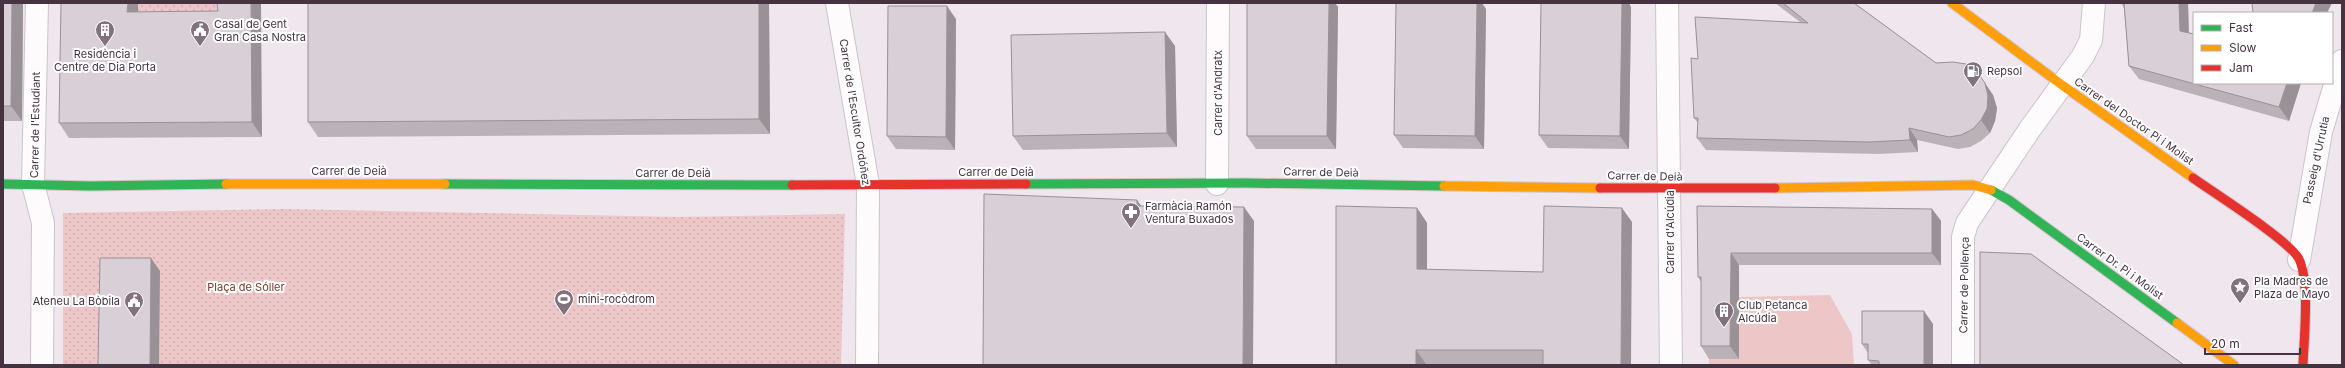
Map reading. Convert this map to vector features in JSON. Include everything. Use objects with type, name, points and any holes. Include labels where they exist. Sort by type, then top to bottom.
[{"type":"street","name":"Carrer de l'Estudiant","points":[[37,3],[33,184],[43,223],[42,365]]},
{"type":"street","name":"Carrer de l'Escultor Ordóñez","points":[[837,3],[868,185],[867,365]]},
{"type":"street","name":"Carrer d'Andratx","points":[[1217,184],[1218,3]]},
{"type":"street","name":"Carrer d'Alcúdia","points":[[1667,3],[1671,365]]},
{"type":"street","name":"Carrer del Doctor Pi i Molist","points":[[1952,3],[2062,85],[2272,234],[2285,244],[2299,260]]},
{"type":"street","name":"Carrer de Pollença","points":[[1963,365],[1963,237],[1967,223],[2062,85],[2084,56],[2091,40],[2094,3]]},
{"type":"street","name":"Passeig d'Urrutia","points":[[2299,260],[2321,132],[2342,61]]},
{"type":"street","name":"Carrer de Deià","points":[[3,184],[90,186],[284,183],[868,185],[1217,184],[1670,188],[1966,185],[1990,189]]},
{"type":"street","name":"Carrer Dr. Pi i Molist","points":[[1990,189],[2032,216],[2234,365]]},
{"type":"street","points":[[2299,260],[2304,280],[2303,365]]},
{"type":"green space","points":[[138,3],[227,3],[228,26],[138,27]]},
{"type":"green space","name":"Plaça de Sóller","points":[[286,209],[680,217],[845,214],[841,365],[63,365],[63,213]]},
{"type":"green space","points":[[1830,295],[1852,334],[1854,365],[1709,365],[1709,359],[1739,358],[1739,297]]},
{"type":"building","points":[[3,3],[12,3],[11,106],[3,106]]},
{"type":"building","points":[[61,3],[128,3],[127,12],[218,11],[217,3],[251,3],[252,122],[59,123]]},
{"type":"building","points":[[308,3],[759,3],[759,119],[308,122]]},
{"type":"building","points":[[1247,3],[1329,3],[1327,136],[1247,136]]},
{"type":"building","points":[[1396,3],[1477,3],[1475,136],[1394,135]]},
{"type":"building","points":[[1541,3],[1622,3],[1620,136],[1539,135]]},
{"type":"building","points":[[1783,3],[1854,3],[1936,63],[1953,62],[1966,64],[1977,72],[1985,83],[1988,96],[1987,109],[1981,120],[1973,129],[1961,135],[1949,137],[1909,128],[1910,140],[1870,142],[1697,138],[1698,118],[1694,118],[1691,58],[1698,59],[1695,17],[1808,23]]},
{"type":"building","points":[[2124,3],[2179,3],[2180,31],[2193,34],[2193,83],[2129,66]]},
{"type":"building","points":[[2252,3],[2316,3],[2312,12],[2253,12]]},
{"type":"building","points":[[888,6],[947,6],[946,137],[887,136]]},
{"type":"building","points":[[1165,32],[1167,133],[1013,136],[1011,35]]},
{"type":"building","points":[[2195,84],[2287,84],[2279,107]]},
{"type":"building","points":[[984,194],[1137,200],[1137,206],[1244,207],[1243,365],[983,365]]},
{"type":"building","points":[[1336,206],[1417,208],[1417,269],[1543,272],[1544,206],[1622,208],[1621,365],[1543,365],[1543,350],[1416,350],[1416,365],[1336,365]]},
{"type":"building","points":[[1697,206],[1932,209],[1932,253],[1731,253],[1730,346],[1701,346],[1701,277],[1698,277]]},
{"type":"building","points":[[1980,252],[2031,254],[2184,365],[1980,365]]},
{"type":"building","name":"Ateneu La Bòbila","points":[[100,258],[151,258],[150,365],[98,365]]},
{"type":"building","points":[[1862,311],[1924,311],[1924,365],[1879,365],[1879,361],[1868,360],[1868,344],[1862,344]]},
{"type":"traffic: fast","points":[[1026,184],[1247,183],[1444,186]]},
{"type":"traffic: fast","points":[[3,184],[90,186],[226,184]]},
{"type":"traffic: fast","points":[[445,184],[792,185]]},
{"type":"traffic: fast","points":[[1991,190],[2009,200],[2177,323]]},
{"type":"traffic: slow","points":[[1952,3],[2062,85],[2193,178]]},
{"type":"traffic: slow","points":[[226,184],[445,184]]},
{"type":"traffic: slow","points":[[1775,188],[1973,185],[1991,190]]},
{"type":"traffic: slow","points":[[1444,186],[1600,188]]},
{"type":"traffic: slow","points":[[2177,323],[2234,365]]},
{"type":"traffic: jam","points":[[2193,178],[2267,229],[2293,251],[2299,259],[2304,281],[2305,296],[2303,365]]},
{"type":"traffic: jam","points":[[792,185],[1026,184]]},
{"type":"traffic: jam","points":[[1600,188],[1775,188]]},
{"type":"place","name":"Residència i Centre de Dia Porta","points":[[105,47]]},
{"type":"place","name":"Casal de Gent Gran Casa Nostra","points":[[200,47]]},
{"type":"place","name":"Repsol","points":[[1973,88]]},
{"type":"place","name":"Farmàcia Ramón Ventura Buxados","points":[[1131,229]]},
{"type":"place","name":"Pla Madres de Plaza de Mayo","points":[[2240,304]]},
{"type":"place","name":"mini-rocòdrom","points":[[564,316]]},
{"type":"place","name":"Ateneu La Bòbila","points":[[134,318]]},
{"type":"place","name":"Club Petanca Alcúdia","points":[[1724,328]]}]
